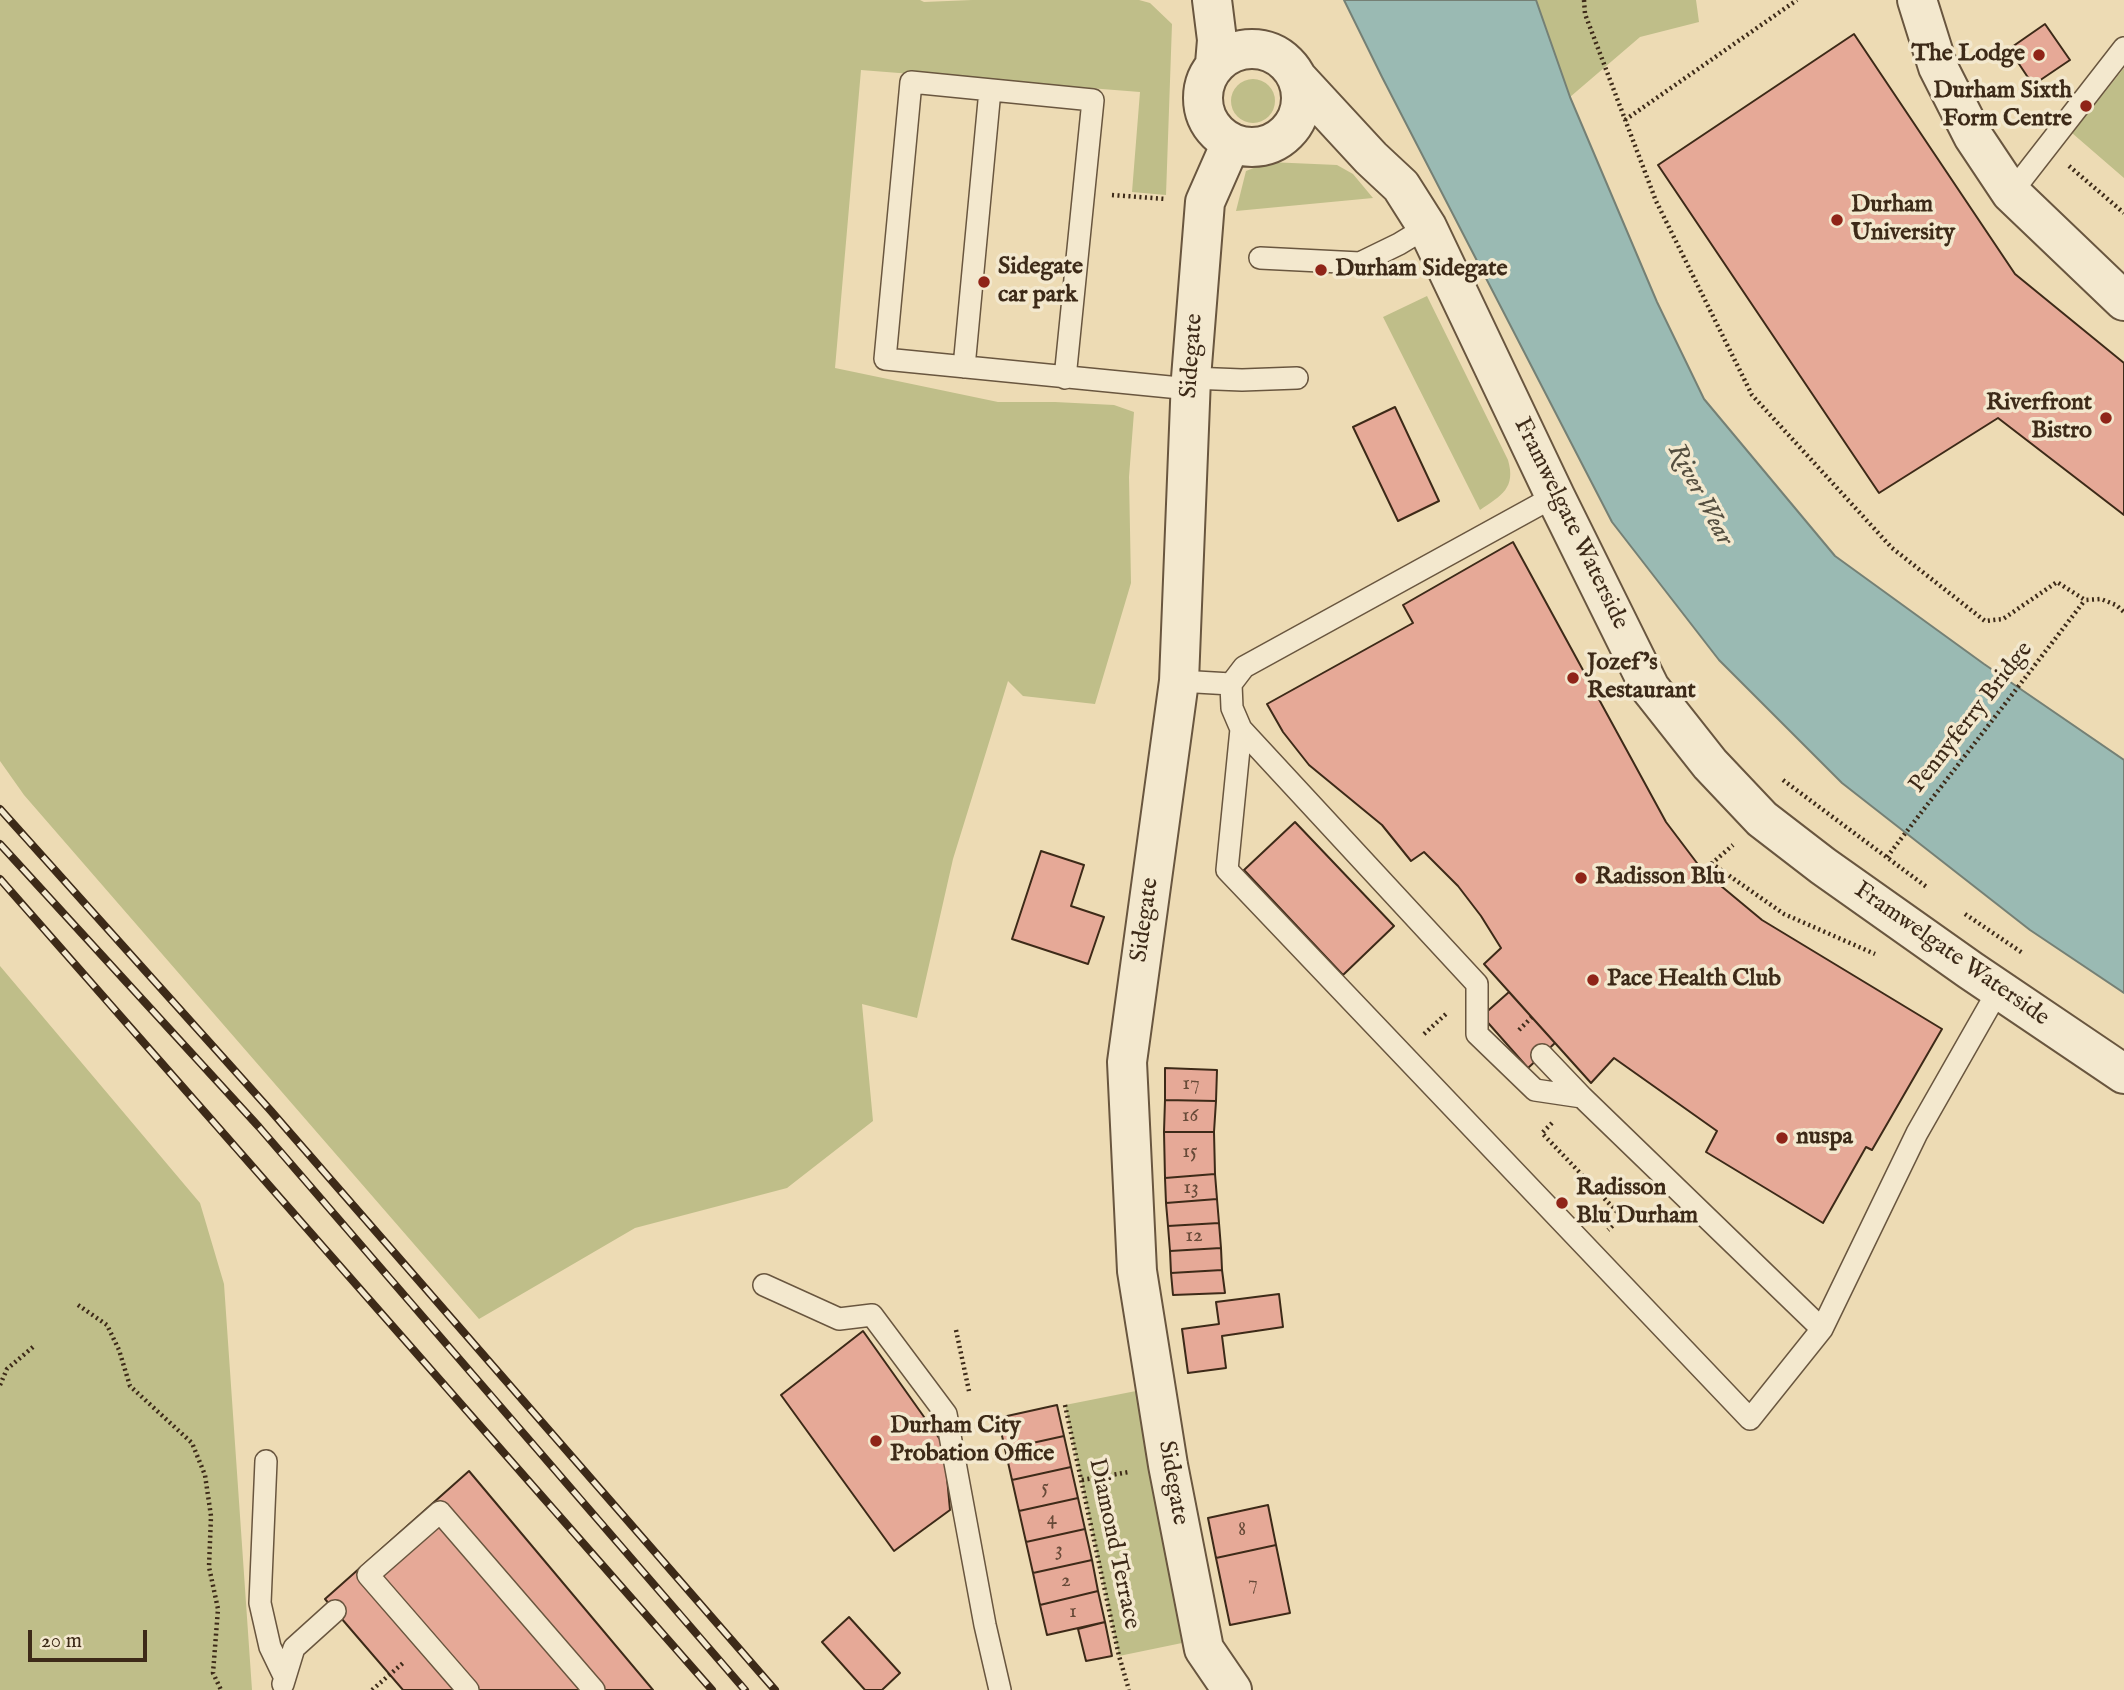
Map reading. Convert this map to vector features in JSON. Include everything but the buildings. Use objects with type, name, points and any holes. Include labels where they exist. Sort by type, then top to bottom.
[{"type":"street","points":[[1212,0],[1217,40],[1215,64]]},
{"type":"street","points":[[1223,0],[1259,48]]},
{"type":"street","points":[[1917,0],[1938,68],[1973,136],[2011,193],[2124,301]]},
{"type":"street","points":[[1243,48],[1259,48],[1275,53],[1289,64],[1298,79],[1302,95],[1300,113],[1292,128],[1279,140],[1263,146],[1246,147],[1231,143],[1218,135],[1209,122],[1202,92],[1206,77],[1215,64],[1227,54],[1243,48]]},
{"type":"street","name":"Framwelgate Waterside","points":[[1298,79],[1371,158],[1401,186],[1427,227],[1650,688],[1710,764],[1762,819],[1823,866],[2124,1074]]},
{"type":"street","name":"Framwelgate Waterside","points":[[1279,140],[1346,148],[1371,158]]},
{"type":"street","name":"Sidegate","points":[[1231,143],[1205,202],[1191,383],[1178,681],[1127,1062],[1137,1271],[1168,1465],[1204,1649],[1232,1690]]},
{"type":"lane","points":[[2011,193],[2124,48]]},
{"type":"lane","points":[[1065,378],[1093,100],[911,82],[885,359],[1065,378],[1191,383],[1297,377]]},
{"type":"lane","points":[[964,367],[990,90]]},
{"type":"lane","points":[[1261,257],[1360,263],[1427,227]]},
{"type":"lane","points":[[1496,1004],[1241,729],[1232,708],[1231,684],[1244,667],[1555,496]]},
{"type":"lane","points":[[1178,681],[1231,684]]},
{"type":"lane","points":[[1241,729],[1227,870],[1750,1419],[1822,1329],[1917,1133],[1999,989]]},
{"type":"lane","points":[[1477,984],[1477,1034],[1535,1090],[1582,1097]]},
{"type":"lane","points":[[1542,1055],[1822,1329]]},
{"type":"lane","points":[[764,1285],[838,1319],[872,1315],[946,1414],[985,1625],[1000,1690]]},
{"type":"lane","points":[[266,1461],[260,1603],[270,1647],[283,1683]]},
{"type":"lane","points":[[468,1690],[368,1575],[440,1512],[594,1690]]},
{"type":"lane","points":[[283,1683],[294,1648],[335,1611]]},
{"type":"path","points":[[1584,0],[1584,14],[1656,201],[1752,395],[1887,543],[1985,621],[2003,619],[2057,582],[2085,600],[2101,599],[2116,605],[2124,612]]},
{"type":"path","points":[[1625,120],[1797,0]]},
{"type":"path","points":[[2047,148],[2124,213]]},
{"type":"path","points":[[1132,196],[1166,199]]},
{"type":"path","name":"Pennyferry Bridge","points":[[1887,857],[2085,600]]},
{"type":"path","points":[[1778,777],[1935,893]]},
{"type":"path","points":[[1703,871],[1735,843]]},
{"type":"path","points":[[1712,863],[1784,914],[1881,955]]},
{"type":"path","points":[[1519,1030],[1532,1017]]},
{"type":"path","points":[[1582,1097],[1542,1133],[1622,1217],[1588,1248]]},
{"type":"path","points":[[78,1305],[107,1325],[130,1385],[192,1443],[205,1475],[211,1516],[209,1567],[218,1609],[213,1672],[221,1690]]},
{"type":"path","points":[[0,1385],[7,1369],[33,1347]]},
{"type":"path","name":"Diamond Terrace","points":[[1065,1405],[1119,1656],[1129,1690]]},
{"type":"path","points":[[1082,1480],[1137,1470]]},
{"type":"path","points":[[372,1690],[390,1674]]},
{"type":"shaded area","points":[[0,0],[1139,0],[1150,3],[1172,24],[1166,195],[1132,192],[1140,92],[861,70],[835,368],[998,402],[1114,405],[1134,412],[1129,477],[1131,583],[1095,704],[1023,696],[1008,681],[953,859],[917,1018],[862,1004],[873,1121],[787,1188],[635,1228],[479,1319],[24,795],[0,761]]},
{"type":"shaded area","points":[[1536,0],[1696,0],[1699,22],[1640,37],[1570,97]]},
{"type":"shaded area","points":[[2124,68],[2124,178],[2072,133]]},
{"type":"shaded area","points":[[1253,79],[1262,80],[1269,85],[1274,92],[1274,110],[1269,117],[1262,122],[1253,123],[1244,122],[1237,117],[1232,110],[1231,101],[1232,92],[1237,85],[1244,80]]},
{"type":"shaded area","points":[[1269,162],[1337,165],[1353,174],[1373,198],[1236,211],[1246,171]]},
{"type":"shaded area","points":[[1427,296],[1508,460],[1510,478],[1505,490],[1480,510],[1383,317]]},
{"type":"shaded area","points":[[0,966],[200,1203],[224,1284],[252,1690],[0,1690]]},
{"type":"shaded area","points":[[1136,1391],[1182,1643],[1119,1656],[1065,1405]]},
{"type":"water","name":"River Wear","points":[[1344,0],[1536,0],[1570,97],[1657,302],[1704,399],[1835,556],[1984,664],[2124,760],[2124,993],[2030,930],[1842,783],[1719,660],[1612,522]]},
{"type":"railway","points":[[0,809],[271,1111],[775,1690]]},
{"type":"railway","points":[[0,844],[259,1127],[745,1690]]},
{"type":"railway","points":[[0,879],[712,1690]]},
{"type":"place","name":"The Lodge","points":[[2039,55]]},
{"type":"place","name":"Durham Sixth Form Centre","points":[[2086,106]]},
{"type":"place","name":"Durham University","points":[[1837,220]]},
{"type":"place","name":"Durham Sidegate","points":[[1321,270]]},
{"type":"place","name":"Sidegate car park","points":[[984,282]]},
{"type":"place","name":"Riverfront Bistro","points":[[2106,418]]},
{"type":"place","name":"Jozef's Restaurant","points":[[1573,678]]},
{"type":"place","name":"Radisson Blu","points":[[1581,878]]},
{"type":"place","name":"Pace Health Club","points":[[1593,980]]},
{"type":"place","name":"nuspa","points":[[1782,1138]]},
{"type":"place","name":"Radisson Blu Durham","points":[[1562,1203]]},
{"type":"place","name":"Durham City Probation Office","points":[[876,1441]]}]
